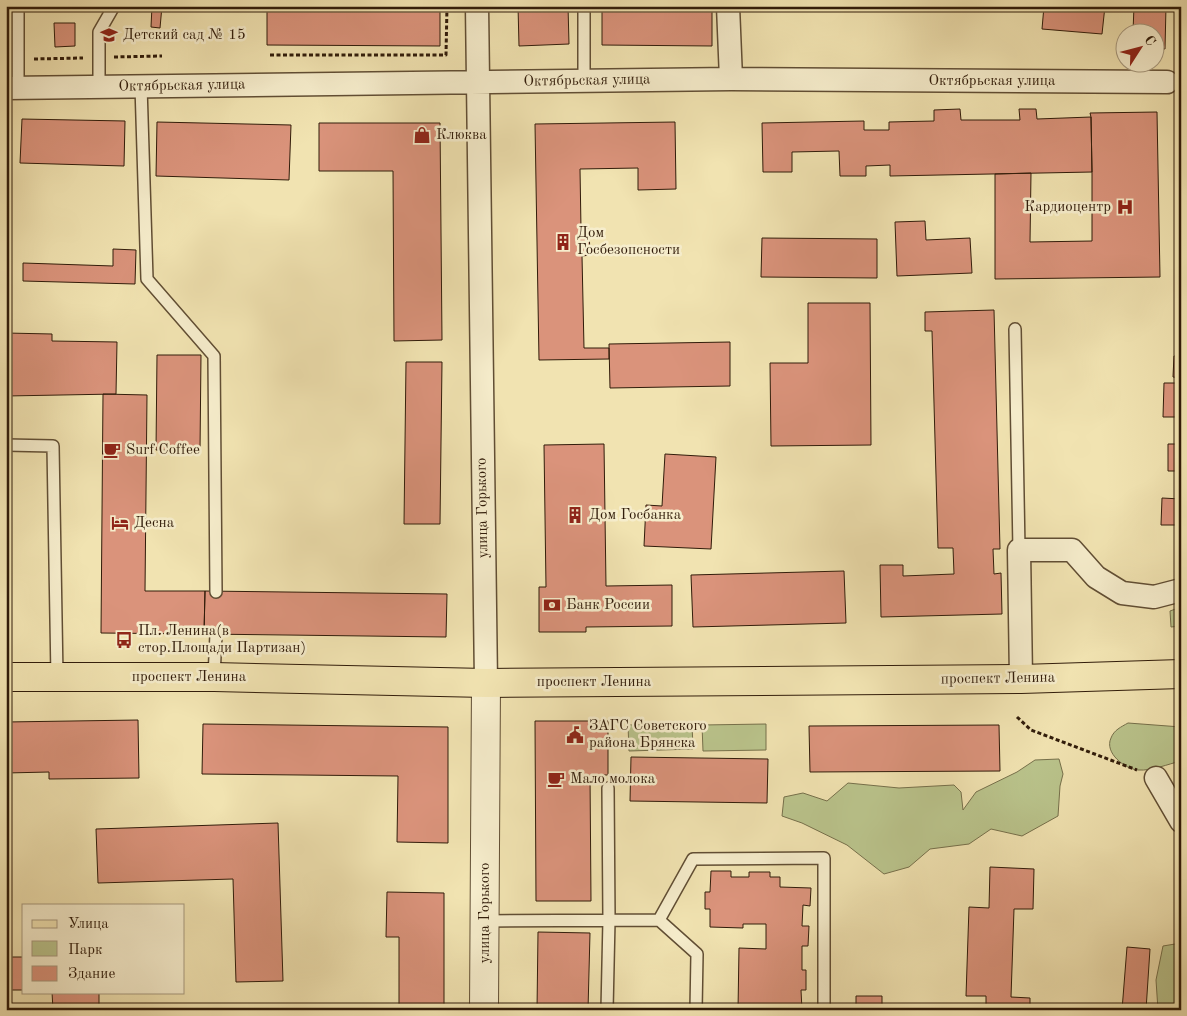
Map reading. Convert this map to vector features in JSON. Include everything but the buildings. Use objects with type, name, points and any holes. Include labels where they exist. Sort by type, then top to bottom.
[{"type":"main road","name":"проспект Ленина","points":[[6,677],[214,677],[486,683],[1021,679],[1181,674]]},
{"type":"street","name":"улица Горького","points":[[477,6],[486,683],[484,1010]]},
{"type":"street","points":[[728,6],[730,79]]},
{"type":"street","name":"Октябрьская улица","points":[[12,88],[1172,73]]},
{"type":"street","points":[[1021,679],[1020,550],[1072,550],[1096,577],[1122,593],[1154,597],[1181,590]]},
{"type":"street","points":[[1156,778],[1181,821]]},
{"type":"lane","points":[[12,88],[18,6]]},
{"type":"lane","points":[[100,87],[99,32],[114,6]]},
{"type":"lane","points":[[584,6],[584,81]]},
{"type":"lane","points":[[141,86],[148,279],[214,356],[216,592]]},
{"type":"lane","points":[[1016,329],[1020,550]]},
{"type":"lane","points":[[6,445],[53,446],[57,677]]},
{"type":"lane","points":[[214,677],[216,634]]},
{"type":"lane","points":[[607,1010],[609,920],[608,788]]},
{"type":"lane","points":[[659,920],[693,859],[824,858],[824,1010]]},
{"type":"lane","points":[[485,921],[659,920],[697,954],[696,1010]]},
{"type":"path","points":[[270,56],[446,55],[447,6]]},
{"type":"path","points":[[1172,73],[1177,6]]},
{"type":"path","points":[[1017,717],[1031,730],[1156,778]]},
{"type":"green space","points":[[1181,607],[1181,626],[1171,627],[1170,611]]},
{"type":"green space","points":[[692,723],[693,749],[629,751],[628,725]]},
{"type":"green space","points":[[1128,723],[1181,727],[1181,761],[1143,770],[1127,767],[1113,754],[1110,744],[1114,733]]},
{"type":"green space","points":[[766,724],[766,750],[703,751],[702,725]]},
{"type":"green space","points":[[1059,759],[1063,774],[1060,786],[1058,816],[1022,836],[991,829],[969,844],[930,849],[909,867],[884,874],[847,845],[802,823],[782,816],[784,797],[803,793],[827,801],[848,783],[899,788],[954,785],[961,792],[963,810],[976,792],[1017,772],[1035,760]]},
{"type":"green space","points":[[1181,943],[1181,1010],[1158,1010],[1156,980],[1163,946]]},
{"type":"place","name":"Детский сад № 15","points":[[109,35]]},
{"type":"place","name":"Клюква","points":[[422,135]]},
{"type":"place","name":"Кардиоцентр","points":[[1125,207]]},
{"type":"place","name":"Дом Госбезопсности","points":[[563,242]]},
{"type":"place","name":"Surf Coffee","points":[[112,450]]},
{"type":"place","name":"Дом Госбанка","points":[[575,515]]},
{"type":"place","name":"Десна","points":[[120,523]]},
{"type":"place","name":"Банк России","points":[[552,605]]},
{"type":"place","name":"Пл. Ленина(в стор.Площади Партизан)","points":[[124,640]]},
{"type":"place","name":"ЗАГС Советского района Брянска","points":[[575,735]]},
{"type":"place","name":"Мало молока","points":[[556,779]]}]
